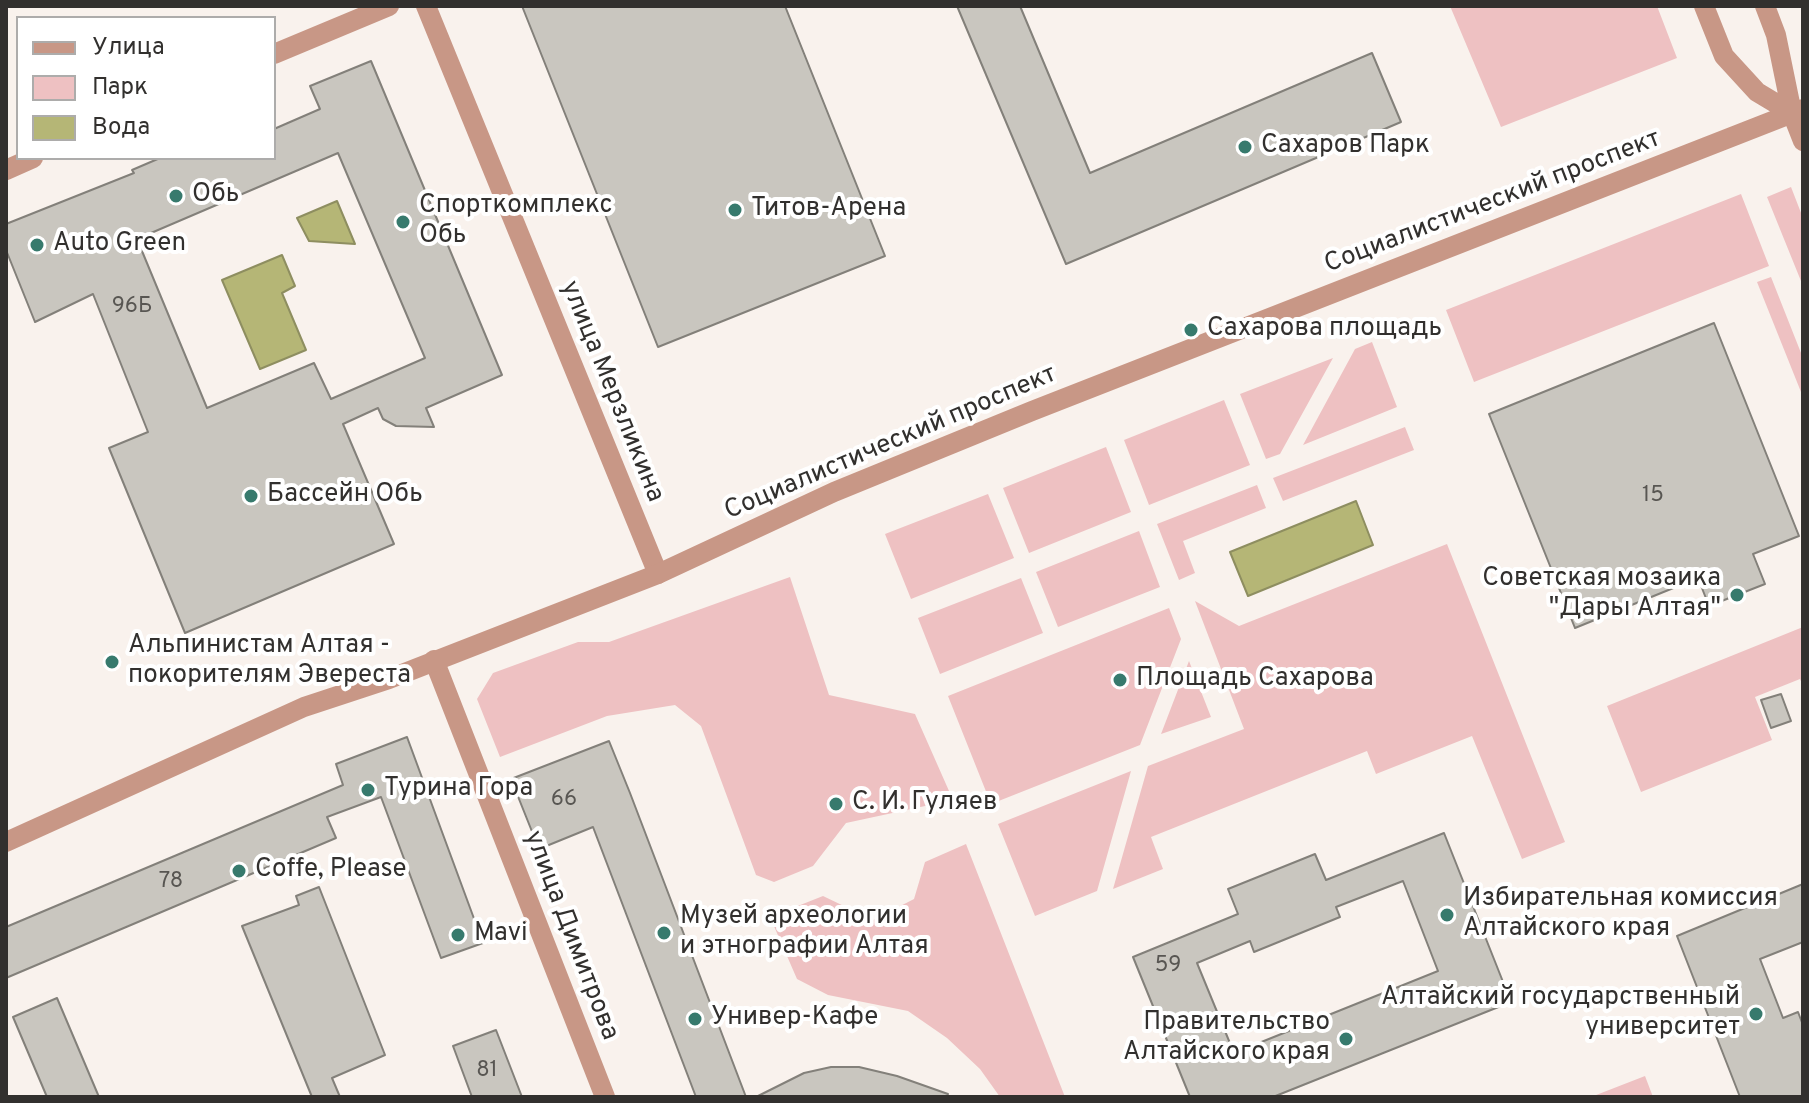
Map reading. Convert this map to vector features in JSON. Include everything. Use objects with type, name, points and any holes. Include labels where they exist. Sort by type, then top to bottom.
[{"type":"street","points":[[276,53],[389,6]]},
{"type":"street","name":"улица Мерзликина","points":[[426,6],[658,574]]},
{"type":"street","points":[[1704,6],[1724,56],[1757,92],[1798,111]]},
{"type":"street","points":[[1765,6],[1798,111],[1803,141]]},
{"type":"street","name":"Социалистический проспект","points":[[6,842],[304,707],[658,574],[834,492],[1032,411],[1798,111]]},
{"type":"street","points":[[6,170],[28,160]]},
{"type":"street","name":"улица Димитрова","points":[[434,660],[605,1097]]},
{"type":"green space","points":[[1450,6],[1657,6],[1677,58],[1501,127]]},
{"type":"green space","points":[[1791,187],[1803,218],[1803,286],[1767,197]]},
{"type":"green space","points":[[1741,194],[1769,266],[1474,382],[1446,310]]},
{"type":"green space","points":[[1771,277],[1803,358],[1803,397],[1757,282]]},
{"type":"green space","points":[[1372,342],[1397,407],[1303,445],[1355,349]]},
{"type":"green space","points":[[1333,358],[1280,454],[1266,459],[1240,394]]},
{"type":"green space","points":[[1224,400],[1250,465],[1149,505],[1124,440]]},
{"type":"green space","points":[[1405,427],[1414,450],[1283,501],[1273,478]]},
{"type":"green space","points":[[1106,447],[1131,512],[1029,553],[1003,488]]},
{"type":"green space","points":[[1257,485],[1266,508],[1183,541],[1195,573],[1179,580],[1157,524]]},
{"type":"green space","points":[[988,494],[1014,558],[911,599],[885,534]]},
{"type":"green space","points":[[1139,531],[1160,587],[1058,627],[1036,572]]},
{"type":"green space","points":[[1447,544],[1565,842],[1522,859],[1472,736],[1376,774],[1367,751],[1151,837],[1163,869],[1113,889],[1148,766],[1244,729],[1195,601],[1239,626]]},
{"type":"green space","points":[[790,577],[829,695],[915,714],[953,800],[846,823],[813,866],[774,882],[756,875],[701,726],[675,705],[607,716],[500,757],[477,699],[493,673],[578,642],[609,642]]},
{"type":"green space","points":[[1021,578],[1043,633],[940,674],[918,618]]},
{"type":"green space","points":[[1169,608],[1181,639],[1140,745],[991,804],[948,696]]},
{"type":"green space","points":[[1803,627],[1803,686],[1800,679],[1755,697],[1772,740],[1641,792],[1607,706]]},
{"type":"green space","points":[[1189,661],[1211,717],[1161,734]]},
{"type":"green space","points":[[1131,771],[1097,891],[1035,916],[998,824]]},
{"type":"green space","points":[[966,844],[1065,1097],[1000,1097],[980,1069],[947,1038],[908,1011],[828,995],[797,979],[770,917],[823,896],[873,920],[914,899],[925,862]]},
{"type":"green space","points":[[1645,1076],[1653,1097],[1591,1097]]},
{"type":"water","points":[[337,201],[355,244],[309,241],[297,218]]},
{"type":"water","points":[[282,255],[295,286],[282,293],[306,350],[260,369],[222,280]]},
{"type":"water","points":[[1356,501],[1373,545],[1248,596],[1230,552]]},
{"type":"building","name":"Титов-Арена","points":[[522,6],[785,6],[885,256],[658,347]]},
{"type":"building","name":"Сахаров Парк","points":[[957,6],[1020,6],[1090,173],[1372,53],[1401,122],[1066,264]]},
{"type":"building","points":[[371,61],[502,375],[426,408],[434,427],[396,426],[383,419],[378,408],[343,424],[394,544],[185,633],[109,448],[148,432],[93,294],[35,322],[6,250],[6,224],[134,173],[132,170],[155,160],[276,160],[276,128],[320,109],[310,86]],"holes":[[[338,153],[425,358],[331,399],[314,363],[207,408],[137,239]]]},
{"type":"building","points":[[1714,323],[1799,536],[1753,554],[1765,584],[1709,606],[1698,578],[1575,628],[1489,414]]},
{"type":"building","points":[[1781,694],[1791,721],[1771,728],[1761,700]]},
{"type":"building","points":[[407,737],[483,943],[441,958],[381,797],[327,817],[336,838],[6,978],[6,927],[343,785],[336,764]]},
{"type":"building","points":[[609,741],[746,1097],[696,1097],[593,827],[539,849],[511,779]]},
{"type":"building","points":[[1444,833],[1511,1002],[1273,1097],[1190,1097],[1133,957],[1238,914],[1228,889],[1315,854],[1326,880]],"holes":[[[1403,881],[1438,971],[1234,1053],[1197,963],[1250,941],[1254,952],[1340,917],[1336,907]]]},
{"type":"building","name":"Алтайский государственный университет","points":[[1803,884],[1803,942],[1760,959],[1783,1018],[1798,1012],[1803,1025],[1803,1097],[1740,1097],[1677,936]]},
{"type":"building","points":[[319,887],[385,1055],[332,1078],[340,1097],[312,1097],[242,926],[299,905],[296,896]]},
{"type":"building","points":[[57,998],[99,1097],[47,1097],[13,1017]]},
{"type":"building","points":[[496,1030],[522,1097],[472,1097],[453,1046]]},
{"type":"building","points":[[831,1067],[859,1067],[897,1076],[948,1094],[947,1097],[756,1097],[804,1073]]},
{"type":"place","name":"Сахаров Парк","points":[[1245,147]]},
{"type":"place","name":"Обь","points":[[176,196]]},
{"type":"place","name":"Титов-Арена","points":[[735,210]]},
{"type":"place","name":"Спорткомплекс Обь","points":[[403,222]]},
{"type":"place","name":"Auto Green","points":[[37,245]]},
{"type":"place","name":"Сахарова площадь","points":[[1191,330]]},
{"type":"place","name":"Бассейн Обь","points":[[251,496]]},
{"type":"place","name":"Советская мозаика \"Дары Алтая\"","points":[[1737,595]]},
{"type":"place","name":"Альпинистам Алтая - покорителям Эвереста","points":[[112,662]]},
{"type":"place","name":"Площадь Сахарова","points":[[1120,680]]},
{"type":"place","name":"Турина Гора","points":[[368,790]]},
{"type":"place","name":"С. И. Гуляев","points":[[836,804]]},
{"type":"place","name":"Coffe, Please","points":[[239,871]]},
{"type":"place","name":"Избирательная комиссия Алтайского края","points":[[1447,915]]},
{"type":"place","name":"Музей археологии и этнографии Алтая","points":[[664,933]]},
{"type":"place","name":"Mavi","points":[[458,935]]},
{"type":"place","name":"Алтайский государственный университет","points":[[1756,1014]]},
{"type":"place","name":"Универ-Кафе","points":[[695,1019]]},
{"type":"place","name":"Правительство Алтайского края","points":[[1346,1039]]}]
